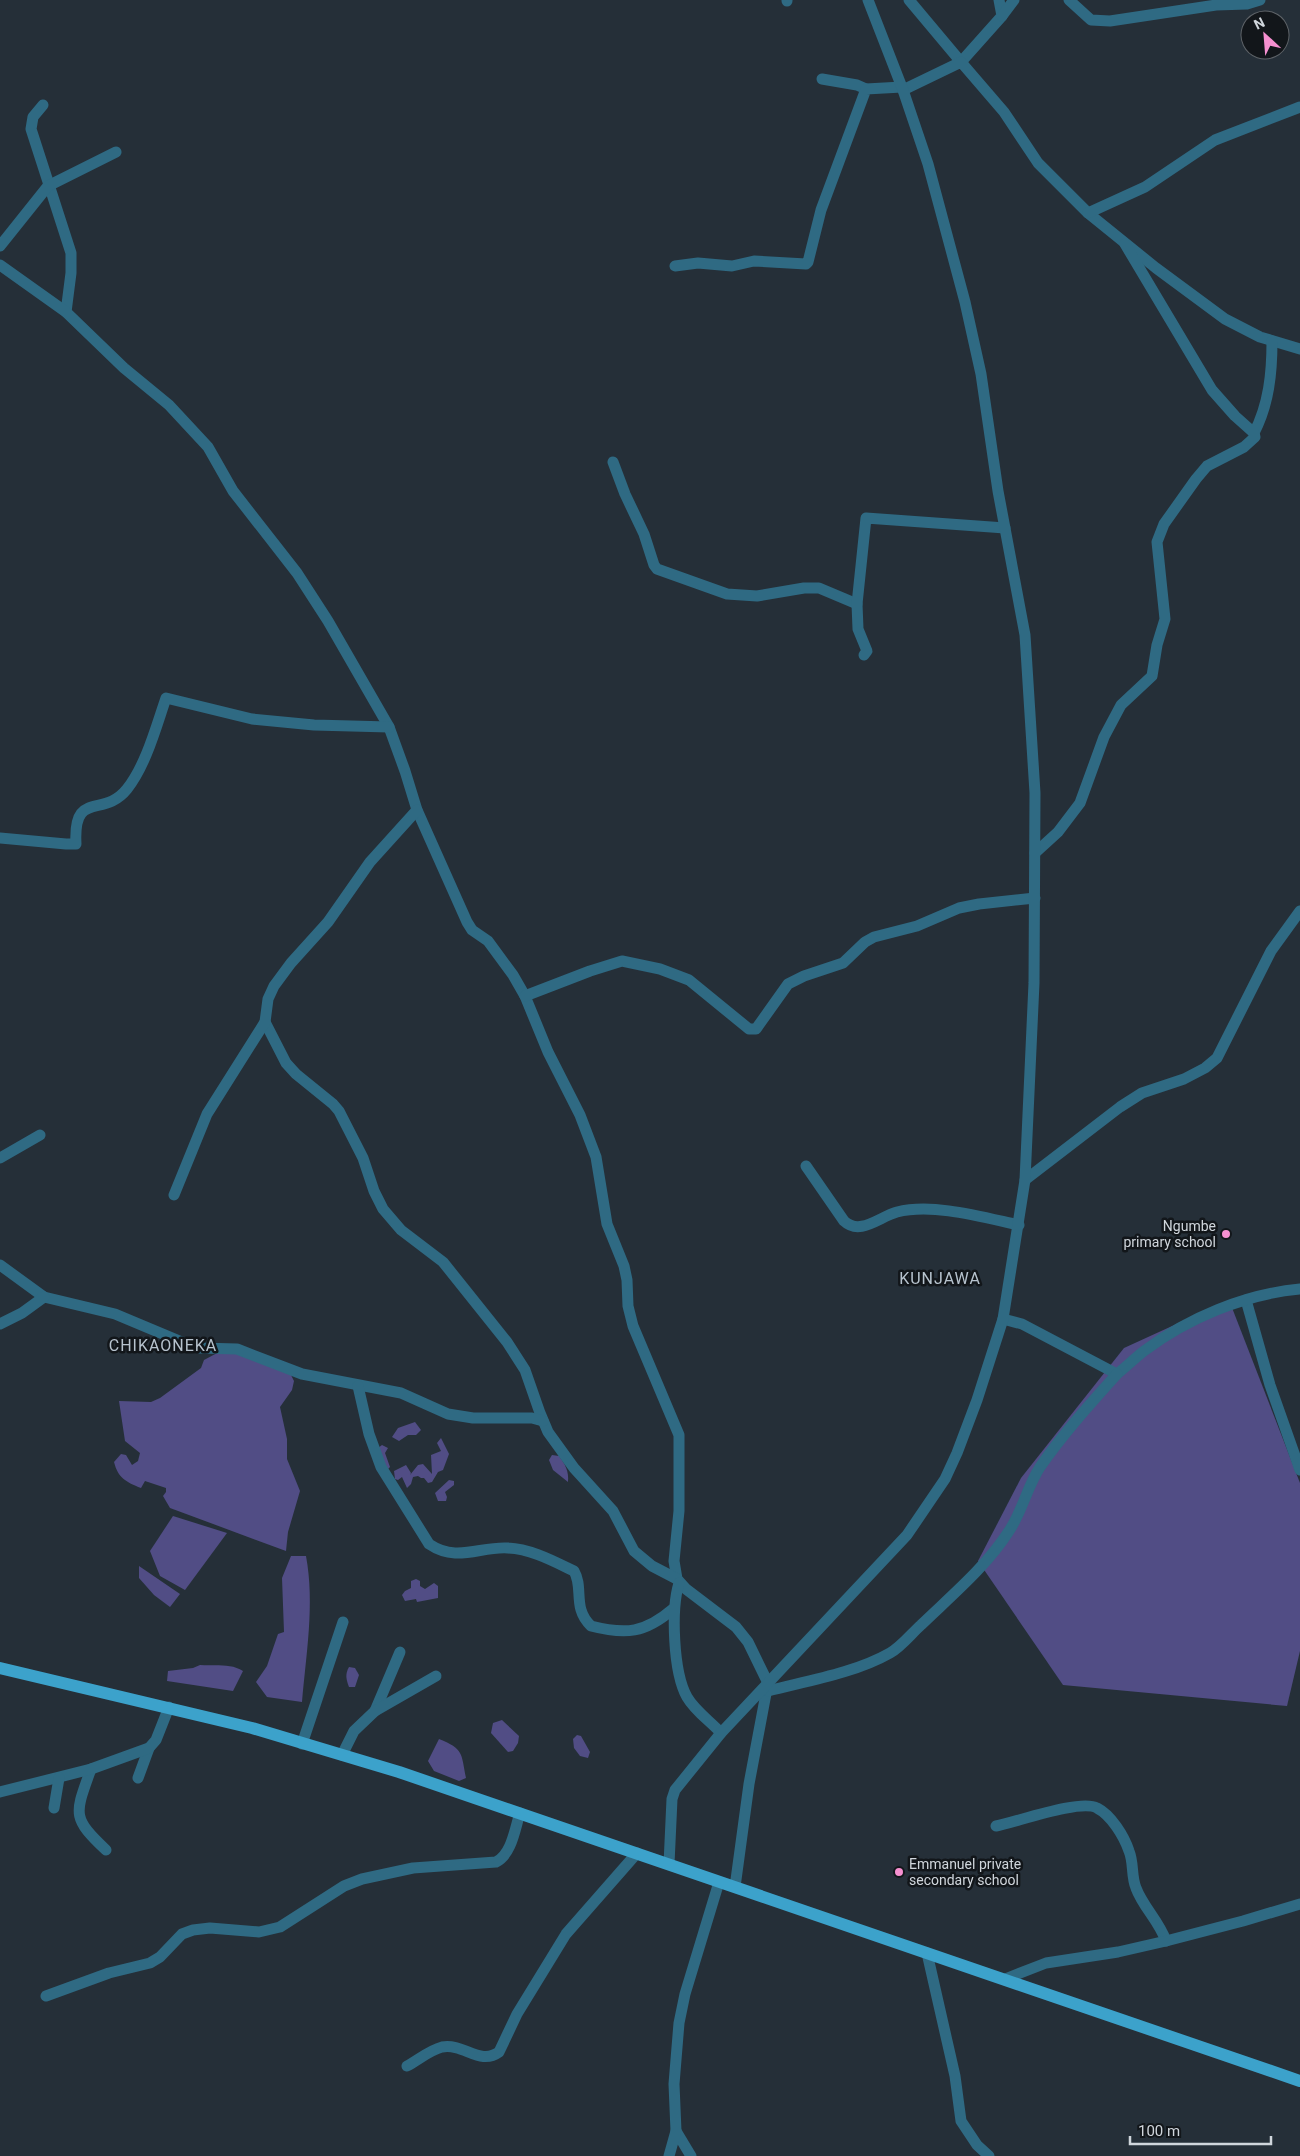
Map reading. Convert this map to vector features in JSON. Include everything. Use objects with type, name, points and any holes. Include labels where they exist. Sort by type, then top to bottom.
[{"type":"main road","points":[[0,1668],[252,1728],[342,1755],[520,1812],[1300,2081]]},
{"type":"street","points":[[669,1864],[674,1793],[722,1732],[768,1687],[907,1536],[928,1507],[957,1453],[977,1400],[1003,1319],[1025,1180],[1030,1102],[1036,793],[1025,635],[1005,528],[981,374],[965,302],[928,164],[868,0]]},
{"type":"street","points":[[909,0],[1004,112],[1038,162],[1088,213],[1125,244],[1225,319],[1260,337],[1300,349]]},
{"type":"street","points":[[1000,0],[1002,16]]},
{"type":"street","points":[[822,79],[866,88],[902,89],[961,62],[1014,0]]},
{"type":"street","points":[[1069,0],[1091,20],[1110,21],[1216,5],[1246,4],[1260,0]]},
{"type":"street","points":[[675,266],[698,263],[732,266],[754,261],[803,265],[808,262],[821,210],[866,88]]},
{"type":"street","points":[[43,105],[33,117],[31,129],[48,186],[67,236],[71,254],[71,273],[66,312]]},
{"type":"street","points":[[1088,213],[1145,187],[1215,140],[1300,107]]},
{"type":"street","points":[[0,246],[48,186],[116,152]]},
{"type":"street","points":[[1125,244],[1212,390],[1235,416],[1254,433]]},
{"type":"street","points":[[0,265],[66,312],[124,368],[169,405],[208,447],[232,491],[297,573],[328,621],[389,727],[417,810],[467,922],[472,930],[488,941],[514,975],[525,996],[548,1052],[580,1114],[596,1158],[607,1224],[624,1266],[627,1280],[628,1306],[633,1326],[680,1435],[679,1511],[674,1561],[678,1581],[673,1609],[677,1657],[684,1692],[694,1707],[722,1732]]},
{"type":"street","points":[[1035,853],[1058,832],[1080,804],[1104,737],[1121,705],[1152,676],[1157,645],[1165,619],[1157,542],[1164,524],[1207,466],[1253,440],[1267,402],[1272,365],[1272,341]]},
{"type":"street","points":[[613,462],[657,569],[727,594],[757,596],[804,588],[819,588],[858,604]]},
{"type":"street","points":[[864,655],[867,651],[858,629],[858,604],[866,518],[1005,528]]},
{"type":"street","points":[[0,838],[76,844],[76,826],[80,815],[90,807],[116,800],[128,787],[154,736],[166,698],[252,719],[314,725],[389,727]]},
{"type":"street","points":[[174,1195],[207,1114],[265,1022],[268,999],[274,986],[291,963],[328,922],[377,853],[417,810]]},
{"type":"street","points":[[525,996],[622,961],[660,970],[689,980],[749,1028],[756,1029],[788,984],[804,976],[843,963],[874,937],[916,926],[959,908],[1035,898]]},
{"type":"street","points":[[1025,1180],[1120,1107],[1150,1090],[1184,1079],[1206,1068],[1217,1058],[1271,951],[1300,911]]},
{"type":"street","points":[[265,1022],[286,1063],[339,1111],[363,1158],[377,1199],[388,1216],[402,1230],[443,1262],[507,1342],[525,1370],[543,1421],[574,1468],[613,1511],[634,1551],[652,1566],[678,1581],[736,1627],[748,1642],[768,1687],[749,1784],[735,1887]]},
{"type":"street","points":[[0,1158],[40,1135]]},
{"type":"street","points":[[806,1166],[850,1227],[857,1228],[895,1213],[918,1209],[967,1214],[1019,1225]]},
{"type":"street","points":[[0,1265],[44,1297],[115,1314],[189,1345],[200,1348],[237,1349],[302,1374],[358,1386],[401,1392],[448,1414],[473,1418],[532,1418],[543,1421]]},
{"type":"street","points":[[768,1687],[850,1669],[875,1661],[892,1652],[948,1600],[996,1549],[1010,1530],[1030,1485],[1041,1467],[1067,1431],[1117,1374],[1144,1351],[1188,1324],[1246,1300],[1278,1291],[1300,1289]]},
{"type":"street","points":[[0,1324],[22,1313],[44,1297]]},
{"type":"street","points":[[1246,1300],[1270,1385],[1300,1470]]},
{"type":"street","points":[[1003,1319],[1030,1328],[1117,1374]]},
{"type":"street","points":[[358,1386],[368,1434],[381,1467],[426,1540],[434,1547],[457,1554],[469,1554],[501,1548],[518,1549],[541,1556],[574,1571],[579,1606],[583,1616],[591,1626],[614,1630],[640,1629],[654,1624],[673,1609]]},
{"type":"street","points":[[302,1744],[343,1622]]},
{"type":"street","points":[[375,1711],[400,1652]]},
{"type":"street","points":[[342,1755],[354,1731],[375,1711],[436,1676]]},
{"type":"street","points":[[138,1778],[149,1748],[156,1740],[169,1707]]},
{"type":"street","points":[[0,1792],[91,1769],[149,1748]]},
{"type":"street","points":[[91,1769],[80,1800],[78,1815],[86,1830],[106,1850]]},
{"type":"street","points":[[54,1808],[59,1778]]},
{"type":"street","points":[[996,1826],[1064,1809],[1086,1806],[1096,1808],[1114,1825],[1126,1844],[1134,1865],[1136,1888],[1158,1922],[1166,1941]]},
{"type":"street","points":[[46,1996],[109,1973],[150,1963],[160,1957],[182,1934],[193,1930],[210,1928],[259,1932],[280,1927],[344,1886],[362,1879],[413,1868],[496,1862],[503,1857],[510,1844],[520,1812]]},
{"type":"street","points":[[407,2066],[442,2047],[460,2048],[482,2057],[494,2056],[499,2052],[517,2014],[566,1934],[579,1916],[637,1853]]},
{"type":"street","points":[[669,2156],[676,2131],[674,2084],[679,2023],[685,1994],[719,1882]]},
{"type":"street","points":[[1005,1979],[1046,1963],[1118,1952],[1166,1941],[1243,1922],[1300,1904]]},
{"type":"street","points":[[927,1953],[956,2076],[960,2121],[976,2145],[989,2156]]},
{"type":"street","points":[[676,2131],[691,2156]]},
{"type":"shaded area","points":[[1229,1300],[1300,1483],[1300,1651],[1287,1706],[1063,1685],[978,1561],[1021,1478],[1124,1348]]},
{"type":"shaded area","points":[[232,1350],[289,1371],[294,1381],[292,1390],[280,1407],[287,1439],[287,1459],[300,1491],[288,1532],[286,1551],[170,1508],[163,1496],[166,1488],[145,1481],[141,1488],[131,1484],[120,1476],[114,1462],[121,1454],[126,1455],[132,1465],[138,1461],[140,1453],[125,1441],[119,1401],[151,1402],[160,1398],[201,1368],[204,1360],[219,1352]]},
{"type":"shaded area","points":[[415,1422],[421,1430],[416,1435],[408,1435],[399,1441],[392,1437],[398,1428]]},
{"type":"shaded area","points":[[441,1438],[449,1454],[443,1470],[438,1472],[432,1482],[428,1483],[424,1478],[418,1476],[413,1477],[411,1484],[407,1488],[402,1477],[398,1480],[395,1479],[394,1471],[406,1465],[411,1473],[410,1475],[418,1465],[423,1464],[432,1474],[431,1455],[441,1451],[437,1443]]},
{"type":"shaded area","points":[[382,1445],[388,1448],[385,1453],[390,1467],[386,1471],[378,1448]]},
{"type":"shaded area","points":[[552,1455],[559,1456],[563,1462],[567,1471],[568,1482],[553,1470],[549,1460]]},
{"type":"shaded area","points":[[449,1480],[454,1481],[454,1485],[445,1492],[446,1501],[438,1501],[435,1493]]},
{"type":"shaded area","points":[[173,1516],[227,1533],[185,1590],[160,1576],[150,1551]]},
{"type":"shaded area","points":[[291,1556],[306,1556],[309,1574],[310,1611],[302,1702],[267,1697],[256,1682],[267,1666],[278,1634],[284,1632],[282,1578]]},
{"type":"shaded area","points":[[139,1566],[180,1594],[170,1607],[154,1595],[139,1578]]},
{"type":"shaded area","points":[[416,1579],[420,1581],[420,1586],[425,1589],[434,1583],[438,1586],[438,1598],[417,1602],[416,1599],[405,1601],[402,1595],[411,1588],[411,1581]]},
{"type":"shaded area","points":[[200,1665],[228,1666],[243,1671],[233,1691],[167,1681],[168,1671],[193,1668]]},
{"type":"shaded area","points":[[349,1667],[355,1668],[359,1675],[355,1687],[349,1687],[347,1681],[346,1674]]},
{"type":"shaded area","points":[[502,1720],[519,1736],[518,1743],[513,1751],[508,1752],[491,1733],[493,1723]]},
{"type":"shaded area","points":[[577,1735],[581,1736],[590,1752],[588,1758],[580,1756],[574,1748],[573,1739]]},
{"type":"shaded area","points":[[439,1739],[453,1746],[460,1753],[466,1778],[459,1781],[434,1771],[428,1761]]},
{"type":"place","name":"Ngumbe primary school","points":[[1226,1234]]},
{"type":"place","name":"Emmanuel private secondary school","points":[[899,1872]]},
{"type":"district","name":"KUNJAWA","points":[[940,1278]]},
{"type":"district","name":"CHIKAONEKA","points":[[163,1345]]}]
